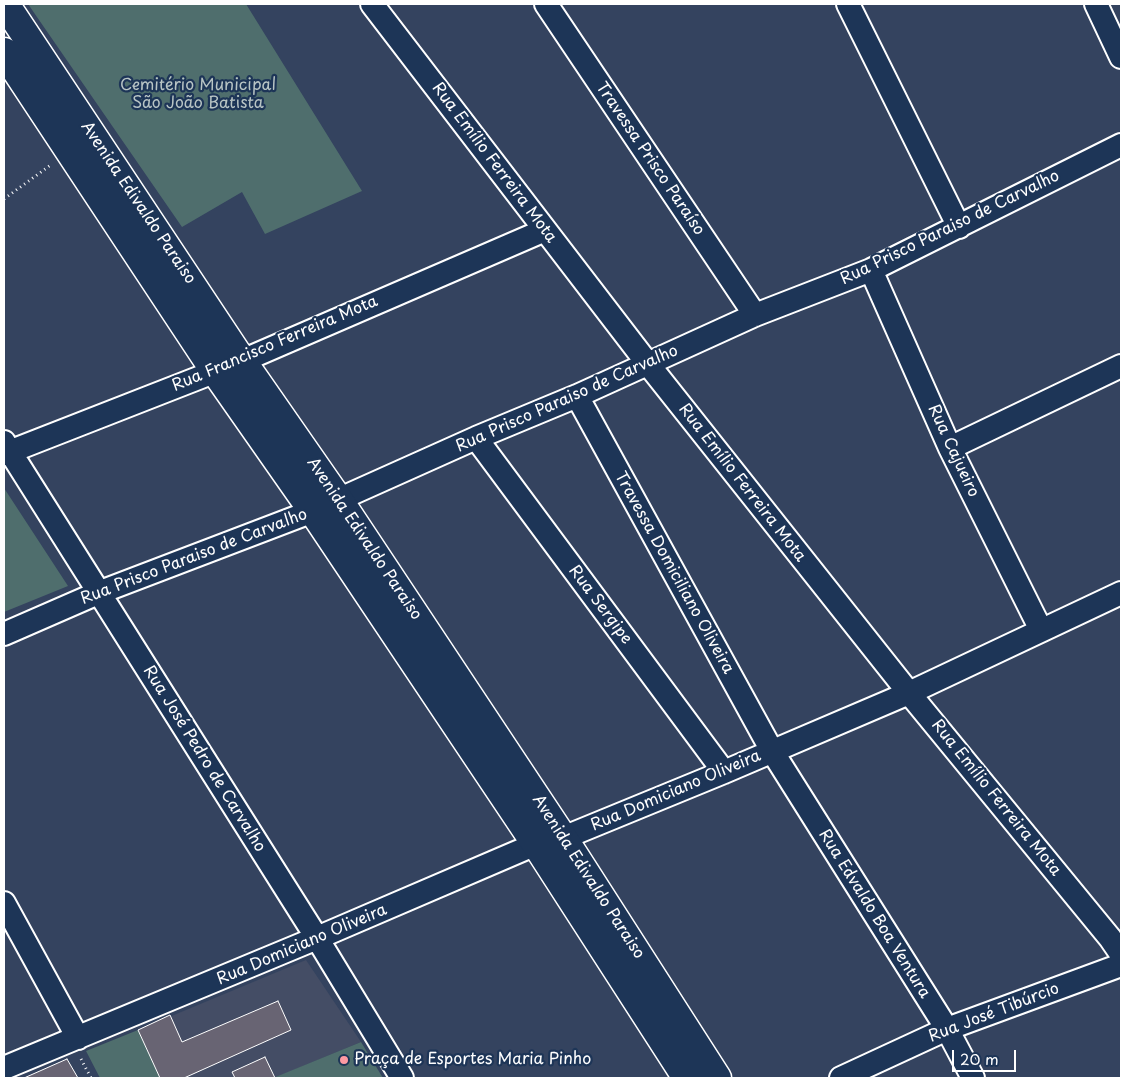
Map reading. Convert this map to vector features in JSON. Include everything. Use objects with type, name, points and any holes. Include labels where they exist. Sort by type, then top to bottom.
[{"type":"main road","name":"Avenida Edivaldo Paraiso","points":[[5,4],[242,361],[338,499],[563,838],[717,1078]]},
{"type":"main road","name":"Avenida Edivaldo Paraiso","points":[[4,52],[216,371],[313,511],[536,844],[687,1078]]},
{"type":"street","name":"Rua Emílio Ferreira Mota","points":[[372,4],[648,364],[909,693],[1118,941]]},
{"type":"street","name":"Travessa Prisco Paraíso","points":[[546,4],[755,315]]},
{"type":"street","points":[[848,4],[959,227]]},
{"type":"street","points":[[1096,4],[1121,57]]},
{"type":"street","name":"Rua Prisco Paraiso de Carvalho","points":[[4,634],[98,593],[313,511],[476,438],[577,396],[755,315],[871,270],[1121,145]]},
{"type":"street","name":"Rua Francisco Ferreira Mota","points":[[6,449],[242,361],[545,230]]},
{"type":"street","name":"Rua Cajueiro","points":[[871,270],[950,448],[1041,630]]},
{"type":"street","points":[[950,448],[1121,366]]},
{"type":"street","name":"Travessa Domiciliano Oliveira","points":[[577,396],[772,751]]},
{"type":"street","name":"Rua Sergipe","points":[[476,438],[724,772]]},
{"type":"street","name":"Rua José Pedro de Carvalho","points":[[6,449],[318,938],[402,1078]]},
{"type":"street","name":"Rua Domiciano Oliveira","points":[[4,1068],[318,938],[536,844],[563,838],[724,772],[909,693],[1121,593]]},
{"type":"street","name":"Rua Edvaldo Boa Ventura","points":[[772,751],[947,1028],[973,1078]]},
{"type":"street","points":[[4,903],[78,1038]]},
{"type":"street","name":"Rua José Tibúrcio","points":[[841,1078],[947,1028],[1121,964]]},
{"type":"path","points":[[4,199],[69,151]]},
{"type":"shaded area","points":[[306,960],[361,1042],[274,1078],[160,1078],[138,1030]]},
{"type":"green space","name":"Cemitério Municipal São João Batista","points":[[28,4],[246,4],[362,191],[265,234],[242,192],[182,227]]},
{"type":"green space","points":[[4,488],[68,586],[4,612]]},
{"type":"green space","points":[[138,1030],[160,1078],[100,1078],[86,1051]]},
{"type":"green space","name":"Praça de Esportes Maria Pinho","points":[[361,1042],[383,1078],[273,1078]]},
{"type":"building","points":[[278,1001],[291,1030],[184,1078],[160,1078],[138,1030],[170,1015],[182,1042]]},
{"type":"building","points":[[265,1057],[275,1078],[235,1078],[232,1072]]},
{"type":"building","points":[[67,1059],[78,1078],[24,1078]]},
{"type":"place","name":"Praça de Esportes Maria Pinho","points":[[344,1060]]}]
